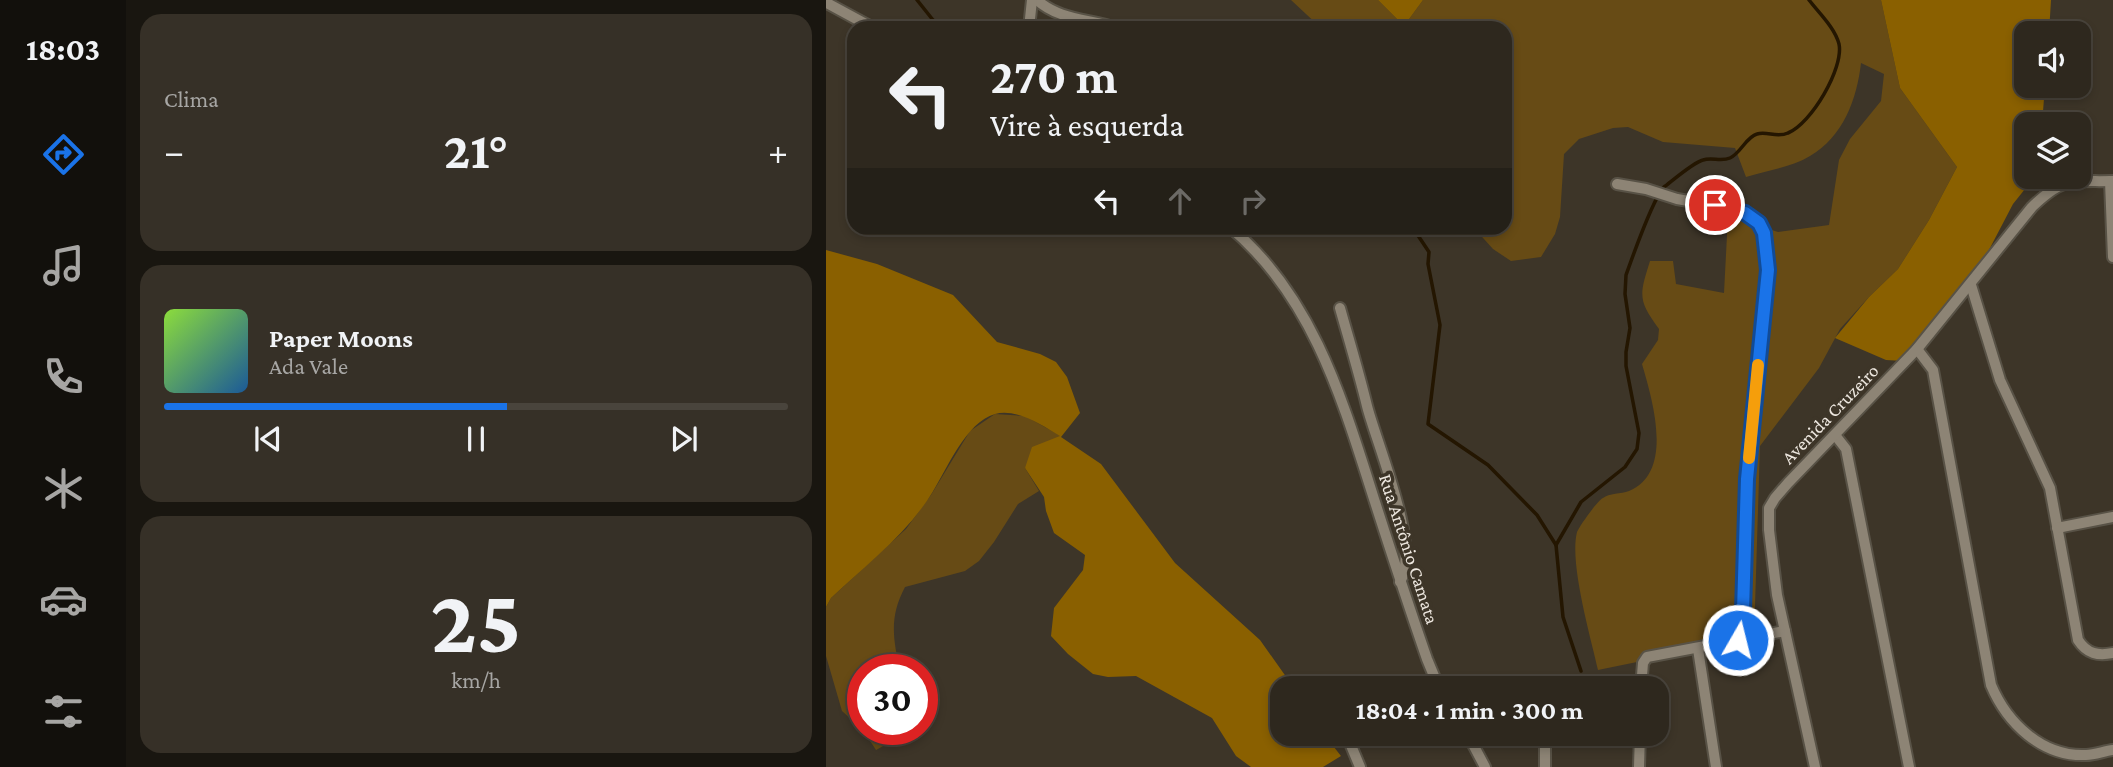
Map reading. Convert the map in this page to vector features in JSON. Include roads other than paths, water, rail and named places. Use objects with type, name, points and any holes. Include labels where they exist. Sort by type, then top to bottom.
[{"type":"street","points":[[1030,21],[1034,0],[1070,17],[1087,21]]},
{"type":"street","points":[[827,3],[860,21]]},
{"type":"street","points":[[2111,181],[2113,257]]},
{"type":"street","name":"Avenida Cruzeiro","points":[[1815,767],[1777,595],[1769,508],[1775,498],[1917,349],[2032,207],[2051,189],[2065,183],[2111,181]]},
{"type":"street","points":[[1617,184],[1653,191],[1666,197],[1735,209],[1759,223],[1764,233],[1768,270],[1747,479],[1743,611],[1738,640]]},
{"type":"street","name":"Rua Antônio Camata","points":[[1238,235],[1264,263],[1311,327],[1329,366],[1434,676]]},
{"type":"street","points":[[1971,285],[2000,380],[2050,488],[2078,640],[2084,648],[2096,655],[2113,653]]},
{"type":"street","points":[[1340,308],[1396,495],[1406,554],[1406,566],[1401,582]]},
{"type":"street","points":[[1917,349],[1933,370],[1991,685],[1996,696],[2017,726],[2045,745],[2065,752],[2087,755],[2113,750]]},
{"type":"street","points":[[1835,435],[1846,449],[1909,767]]},
{"type":"street","points":[[2057,528],[2113,517]]},
{"type":"street","points":[[1642,676],[1643,663],[1647,657],[1785,631]]},
{"type":"street","points":[[1698,649],[1716,767]]},
{"type":"street","points":[[1351,746],[1360,767]]},
{"type":"street","points":[[1474,746],[1485,767]]},
{"type":"street","points":[[1545,746],[1545,767]]},
{"type":"street","points":[[1639,767],[1640,746]]},
{"type":"waterway","points":[[917,0],[935,21]]},
{"type":"waterway","points":[[1556,545],[1581,502],[1625,467],[1637,449],[1639,433],[1626,366],[1630,328],[1625,294],[1626,275],[1654,204],[1664,187],[1699,161],[1730,158],[1757,134],[1788,133],[1797,128],[1816,107],[1836,67],[1839,44],[1830,26],[1809,0]]},
{"type":"waterway","points":[[1418,235],[1429,252],[1428,264],[1440,325],[1428,424],[1488,465],[1537,515],[1556,545],[1563,617],[1581,671]]}]
